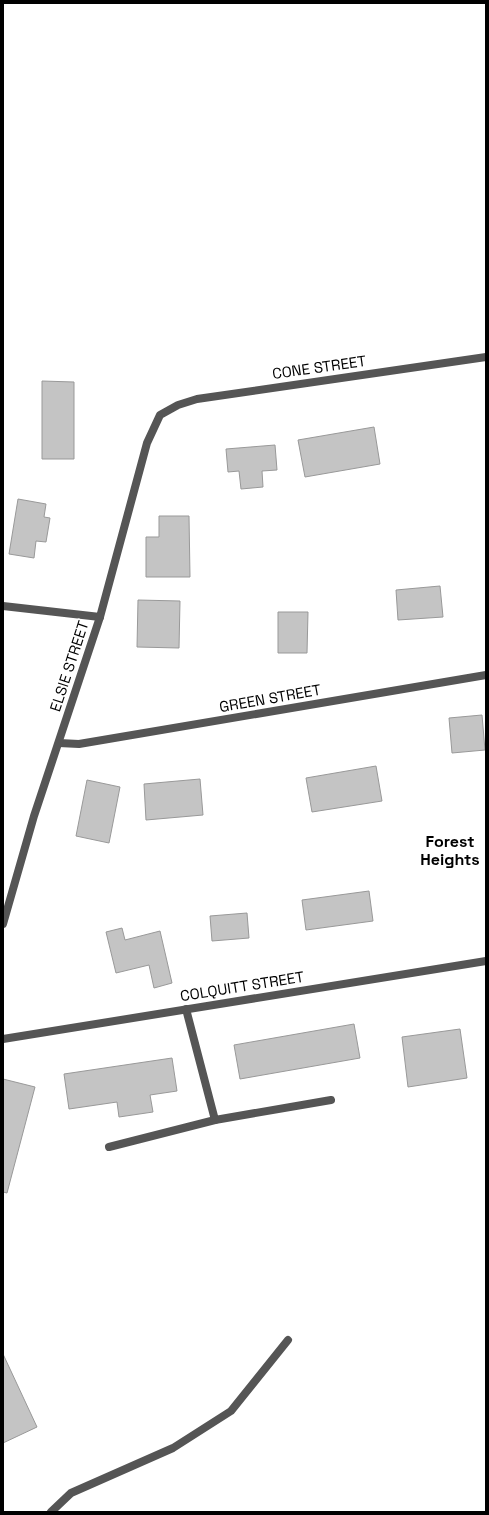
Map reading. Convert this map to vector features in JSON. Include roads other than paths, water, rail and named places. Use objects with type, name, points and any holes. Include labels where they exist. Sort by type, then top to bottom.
[{"type":"street","name":"CONE STREET","points":[[160,415],[178,405],[197,399],[486,357]]},
{"type":"street","name":"ELSIE STREET","points":[[3,924],[34,816],[100,617],[147,443],[160,415]]},
{"type":"street","points":[[3,606],[100,617]]},
{"type":"street","name":"GREEN STREET","points":[[59,744],[79,744],[486,675]]},
{"type":"street","name":"COLQUITT STREET","points":[[3,1039],[486,961]]},
{"type":"street","points":[[186,1009],[215,1120]]},
{"type":"street","points":[[109,1148],[215,1120],[330,1100]]},
{"type":"street","points":[[51,1512],[71,1493],[173,1448],[231,1411],[288,1340]]},
{"type":"district","name":"Forest Heights","points":[[450,850]]}]
